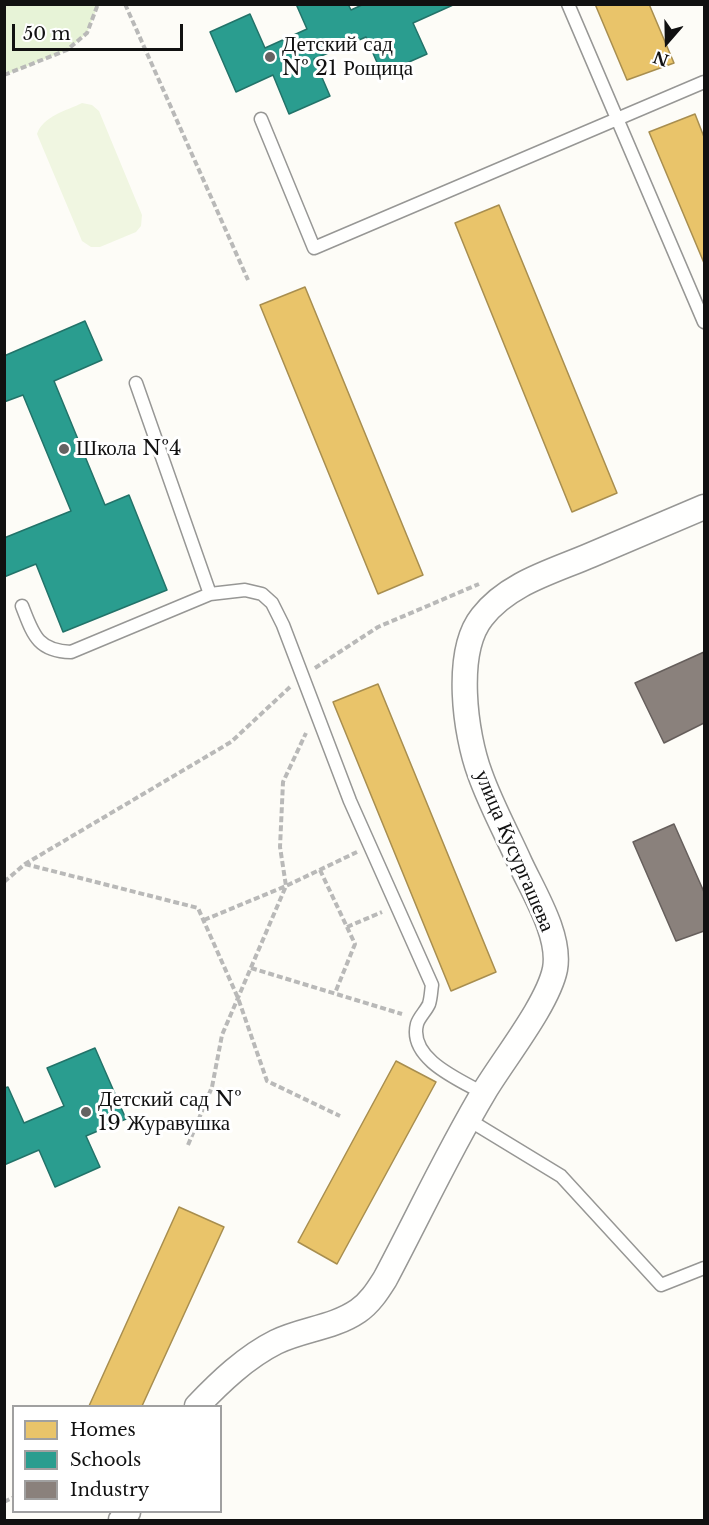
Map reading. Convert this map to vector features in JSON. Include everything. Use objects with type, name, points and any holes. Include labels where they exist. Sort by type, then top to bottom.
[{"type":"street","name":"улица Кусургашева","points":[[199,1405],[248,1359],[277,1341],[334,1324],[359,1310],[372,1298],[385,1279],[483,1093],[547,990],[555,968],[551,931],[488,796],[473,752],[467,710],[465,670],[467,649],[472,633],[487,610],[520,585],[705,507]]},
{"type":"lane","points":[[568,4],[705,322]]},
{"type":"lane","points":[[261,119],[314,248],[705,82]]},
{"type":"lane","points":[[136,383],[210,594]]},
{"type":"lane","points":[[22,606],[33,633],[48,648],[71,652],[210,594],[245,590],[262,594],[272,603],[284,625],[350,801],[432,986],[430,1002],[417,1025],[417,1041],[423,1054],[437,1066],[483,1093]]},
{"type":"lane","points":[[469,1120],[561,1176],[661,1285],[705,1268]]},
{"type":"path","points":[[4,75],[68,50],[87,33],[98,4]]},
{"type":"path","points":[[125,4],[248,280]]},
{"type":"path","points":[[4,882],[24,864],[231,741],[303,676]]},
{"type":"path","points":[[188,1145],[212,1088],[222,1035],[286,886],[280,847],[283,782],[305,734],[320,722]]},
{"type":"path","points":[[204,920],[286,886],[370,846]]},
{"type":"path","points":[[24,864],[198,908],[238,998],[267,1081],[340,1116]]},
{"type":"path","points":[[320,870],[355,944],[335,993]]},
{"type":"path","points":[[347,927],[396,905]]},
{"type":"path","points":[[251,968],[420,1019]]},
{"type":"green space","points":[[5,4],[98,5],[87,33],[67,50],[5,75]]},
{"type":"green space","points":[[82,103],[92,105],[99,111],[142,215],[141,226],[136,232],[100,247],[91,247],[82,241],[37,134],[50,118]]},
{"type":"building: Homes","points":[[595,4],[649,4],[674,63],[627,80]]},
{"type":"building: Homes","points":[[695,114],[704,137],[704,263],[649,132]]},
{"type":"building: Homes","points":[[499,205],[617,493],[572,512],[455,223]]},
{"type":"building: Homes","points":[[305,287],[423,575],[378,594],[260,305]]},
{"type":"building: Homes","points":[[378,684],[496,972],[451,991],[333,702]]},
{"type":"building: Homes","points":[[396,1061],[436,1082],[337,1264],[298,1242]]},
{"type":"building: Homes","points":[[179,1207],[224,1227],[142,1405],[89,1405]]},
{"type":"building: Schools","name":"Детский сад № 21 Рощица","points":[[296,4],[348,4],[351,10],[364,4],[453,5],[413,23],[427,54],[382,74],[366,37],[314,59],[330,96],[289,114],[273,75],[236,92],[210,32],[250,14],[265,48],[307,29]]},
{"type":"building: Schools","name":"Школа №4","points":[[85,321],[102,360],[54,381],[105,505],[129,495],[167,590],[63,632],[36,564],[4,577],[4,538],[71,511],[23,395],[4,402],[4,356]]},
{"type":"building: Schools","name":"Детский сад № 19 Журавушка","points":[[95,1048],[126,1119],[86,1136],[100,1167],[55,1187],[39,1150],[4,1165],[4,1088],[8,1087],[24,1123],[64,1106],[47,1068]]},
{"type":"building: Industry","points":[[704,652],[704,723],[664,743],[635,683]]},
{"type":"building: Industry","points":[[674,824],[704,892],[704,931],[676,941],[633,842]]},
{"type":"place","name":"Детский сад № 21 Рощица","points":[[270,57]]},
{"type":"place","name":"Школа №4","points":[[64,449]]},
{"type":"place","name":"Детский сад № 19 Журавушка","points":[[86,1112]]}]
